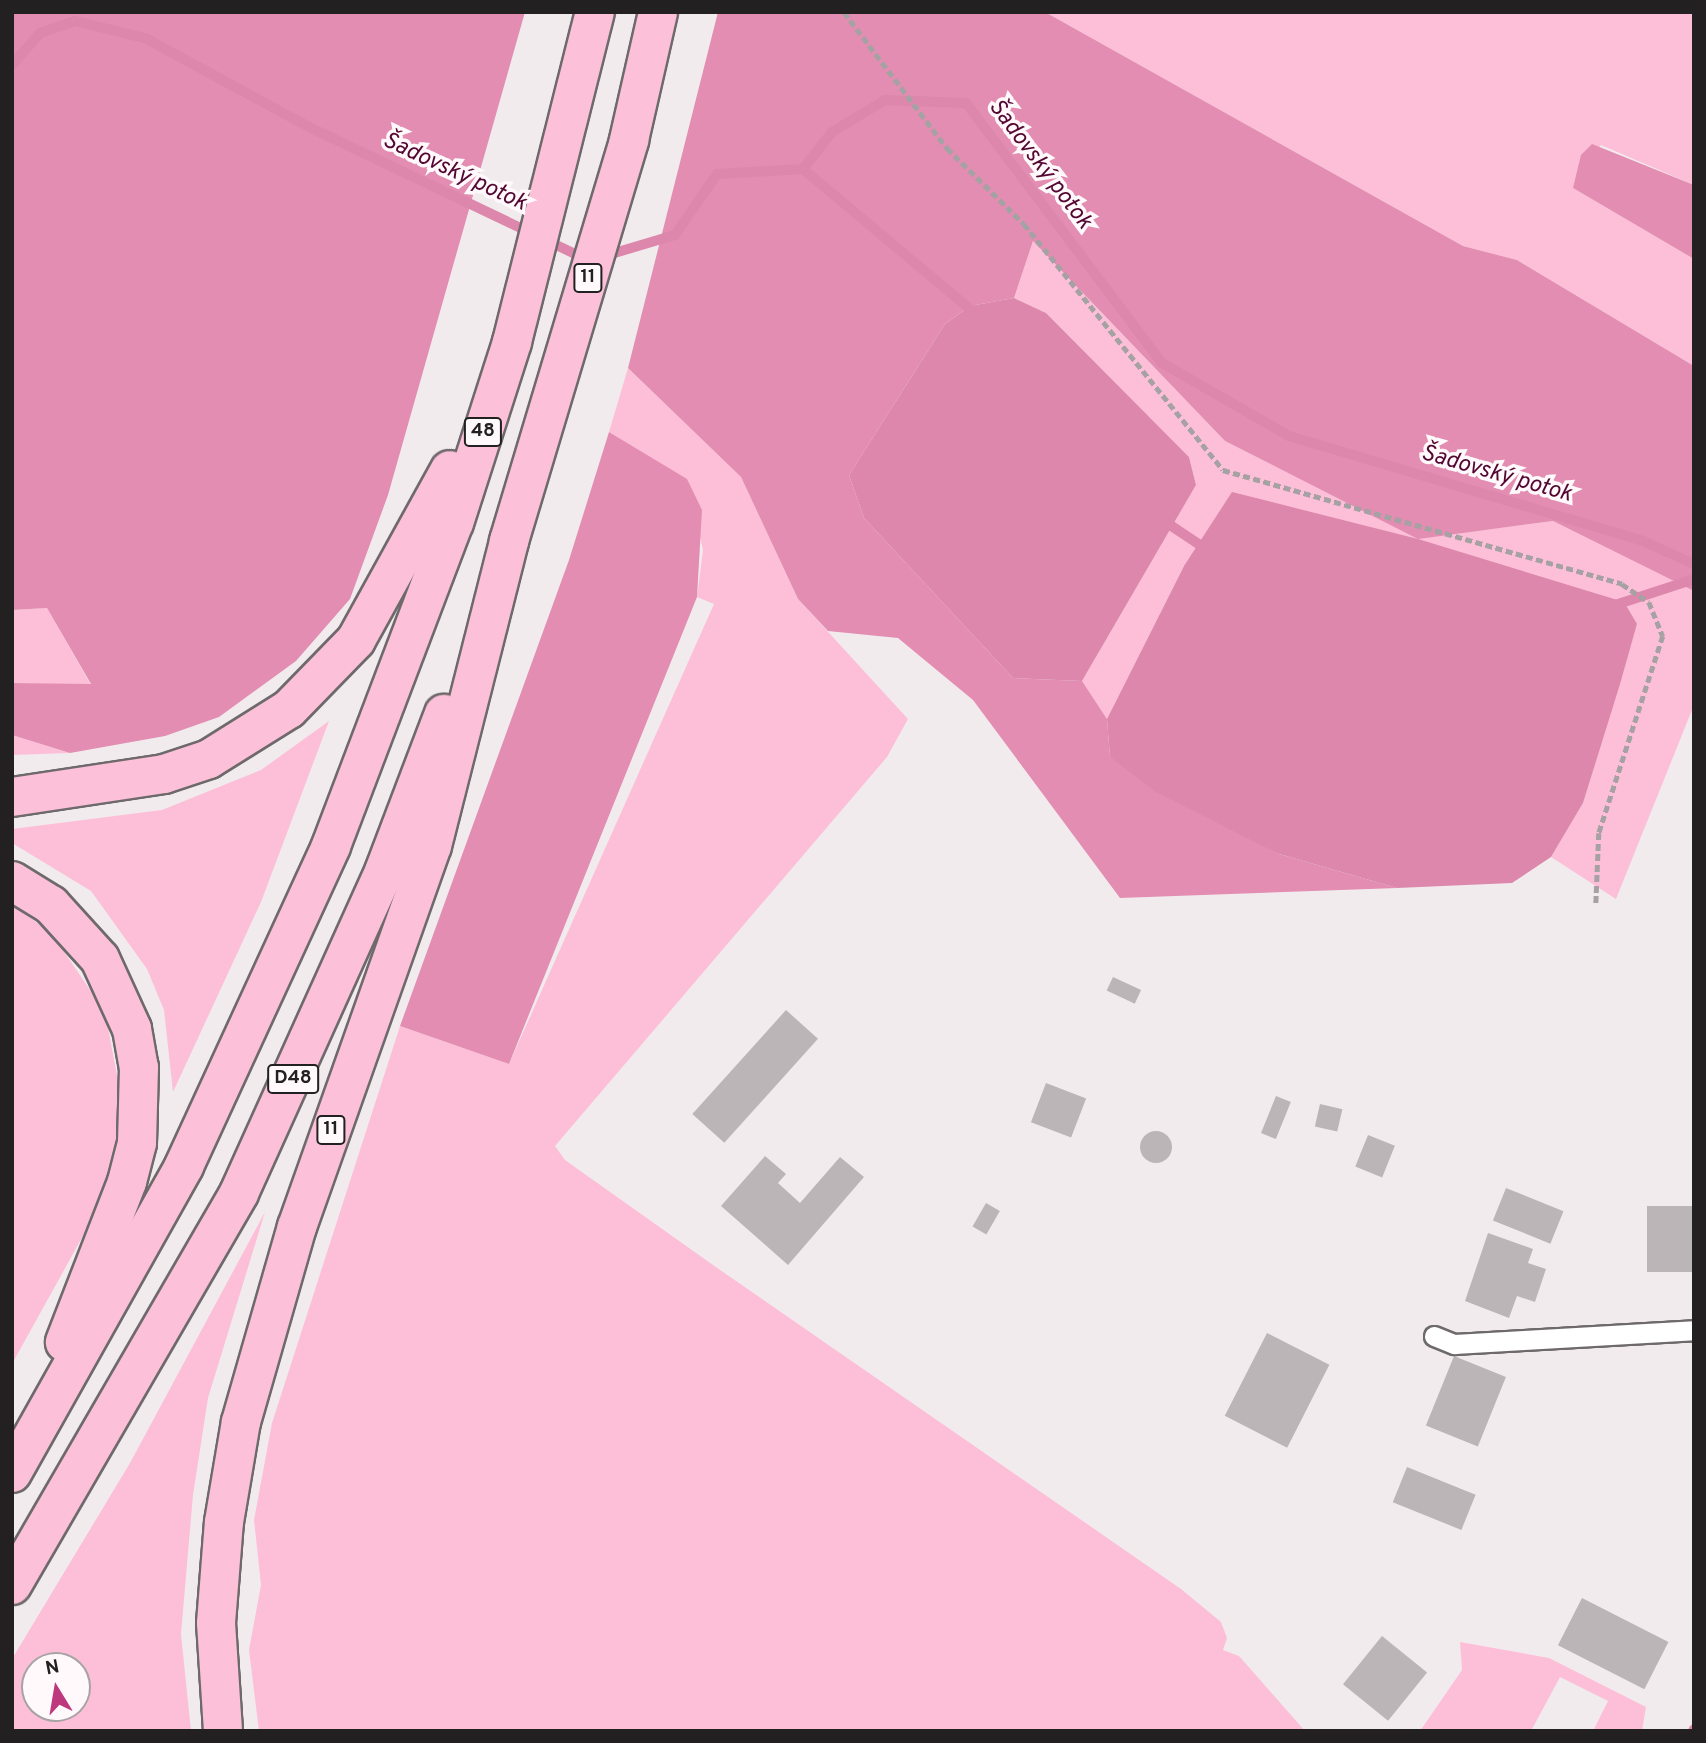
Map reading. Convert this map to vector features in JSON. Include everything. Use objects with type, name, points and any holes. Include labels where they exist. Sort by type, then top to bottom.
[{"type":"highway","points":[[12,796],[164,774],[250,737],[325,678],[356,640],[442,519],[512,342],[595,12]]},
{"type":"highway","name":"11","points":[[223,1731],[216,1623],[223,1522],[241,1422],[297,1227],[432,846],[509,541],[629,140],[658,12]]},
{"type":"highway","name":"D48","points":[[12,1472],[184,1166],[260,1008],[331,846],[442,519]]},
{"type":"highway","name":"D48","points":[[12,1585],[153,1348],[257,1156],[386,869],[509,541]]},
{"type":"highway","points":[[12,881],[51,905],[100,960],[132,1029],[140,1104],[127,1182],[12,1472]]},
{"type":"lane","points":[[1434,1336],[1454,1344],[1694,1330]]},
{"type":"path","points":[[844,12],[924,117],[1024,224],[1223,470],[1622,584],[1649,603],[1663,636],[1599,834],[1596,905]]},
{"type":"shaded area","points":[[12,12],[525,12],[388,495],[350,599],[296,661],[219,717],[165,736],[70,753],[12,735],[12,683],[91,684],[47,608],[12,610]]},
{"type":"shaded area","points":[[718,12],[1045,12],[1463,246],[1517,260],[1694,366],[1694,591],[1553,521],[1418,539],[1225,441],[1033,241],[1014,298],[970,306],[945,324],[849,475],[864,518],[1013,678],[1082,681],[1107,719],[1110,757],[1279,854],[1397,888],[1120,898],[973,700],[898,638],[828,631],[798,599],[741,477],[628,368]]},
{"type":"shaded area","points":[[1045,12],[1694,12],[1694,185],[1601,145],[1573,188],[1694,259],[1694,366],[1517,260],[1463,246]]},
{"type":"shaded area","points":[[1592,144],[1694,185],[1694,259],[1573,188],[1581,155]]},
{"type":"shaded area","points":[[1033,241],[1225,441],[1418,538],[1553,521],[1694,591],[1694,705],[1616,899],[1551,857],[1583,803],[1637,624],[1184,566],[1107,719],[1082,681],[1196,485],[1189,457],[1046,313],[1014,298]]},
{"type":"shaded area","points":[[1014,298],[1046,313],[1189,457],[1196,485],[1082,681],[1013,678],[864,518],[849,475],[945,324],[970,306]]},
{"type":"shaded area","points":[[628,368],[741,477],[798,599],[908,719],[887,757],[555,1146],[565,1160],[713,1265],[1181,1589],[1221,1622],[1227,1638],[1223,1650],[1239,1656],[1305,1731],[259,1731],[249,1650],[261,1585],[254,1520],[272,1423],[400,1026],[509,1064],[714,604],[697,597],[703,550],[687,480],[609,432]]},
{"type":"shaded area","points":[[609,432],[687,479],[702,510],[697,597],[509,1064],[400,1026],[569,560]]},
{"type":"shaded area","points":[[1232,492],[1418,539],[1624,602],[1637,624],[1620,684],[1583,803],[1551,857],[1512,883],[1397,888],[1279,854],[1156,792],[1110,757],[1107,719],[1184,566]]},
{"type":"shaded area","points":[[47,608],[91,685],[12,683],[12,610]]},
{"type":"shaded area","points":[[329,721],[261,902],[173,1092],[164,1010],[147,969],[91,891],[12,843],[12,829],[162,810],[261,770]]},
{"type":"shaded area","points":[[12,735],[70,753],[12,755]]},
{"type":"shaded area","points":[[12,904],[52,934],[105,1012],[123,1107],[114,1159],[84,1234],[12,1364]]},
{"type":"shaded area","points":[[265,1212],[208,1398],[193,1495],[181,1634],[191,1731],[12,1731],[12,1659],[130,1463]]},
{"type":"shaded area","points":[[1460,1642],[1549,1658],[1646,1707],[1642,1731],[1593,1731],[1608,1701],[1560,1677],[1531,1731],[1420,1731],[1462,1670]]},
{"type":"building","points":[[1113,977],[1141,990],[1135,1004],[1107,991]]},
{"type":"building","points":[[786,1010],[818,1039],[724,1143],[692,1114]]},
{"type":"building","points":[[1046,1083],[1086,1098],[1071,1138],[1031,1122]]},
{"type":"building","points":[[1276,1096],[1291,1102],[1276,1139],[1261,1133]]},
{"type":"building","points":[[1320,1104],[1342,1109],[1337,1132],[1315,1126]]},
{"type":"building","points":[[1156,1131],[1168,1135],[1172,1147],[1168,1159],[1156,1163],[1144,1159],[1140,1147],[1144,1135]]},
{"type":"building","points":[[1368,1135],[1395,1146],[1382,1177],[1355,1167]]},
{"type":"building","points":[[765,1156],[786,1174],[778,1183],[800,1203],[840,1157],[864,1177],[788,1265],[721,1206]]},
{"type":"building","points":[[1506,1188],[1563,1211],[1550,1244],[1493,1220]]},
{"type":"building","points":[[986,1203],[1000,1211],[986,1234],[972,1226]]},
{"type":"building","points":[[1647,1206],[1694,1206],[1694,1272],[1647,1272]]},
{"type":"building","points":[[1488,1233],[1533,1249],[1528,1263],[1546,1269],[1535,1302],[1517,1296],[1509,1318],[1465,1301]]},
{"type":"building","points":[[1267,1333],[1329,1365],[1287,1448],[1225,1416]]},
{"type":"building","points":[[1454,1356],[1506,1377],[1478,1447],[1426,1426]]},
{"type":"building","points":[[1407,1467],[1476,1495],[1461,1530],[1393,1502]]},
{"type":"building","points":[[1582,1598],[1668,1642],[1644,1689],[1558,1645]]},
{"type":"building","points":[[1382,1636],[1427,1673],[1388,1721],[1343,1684]]},
{"type":"waterway","name":"Šadovský potok","points":[[12,65],[40,33],[75,21],[145,38],[309,127],[586,259]]},
{"type":"waterway","name":"Šadovský potok","points":[[601,257],[675,235],[717,174],[803,169],[832,132],[885,100],[966,103],[1162,363],[1289,436],[1643,541],[1694,564]]},
{"type":"waterway","points":[[803,169],[978,316]]},
{"type":"waterway","points":[[1161,519],[1209,551]]},
{"type":"waterway","points":[[1612,606],[1694,579]]}]
